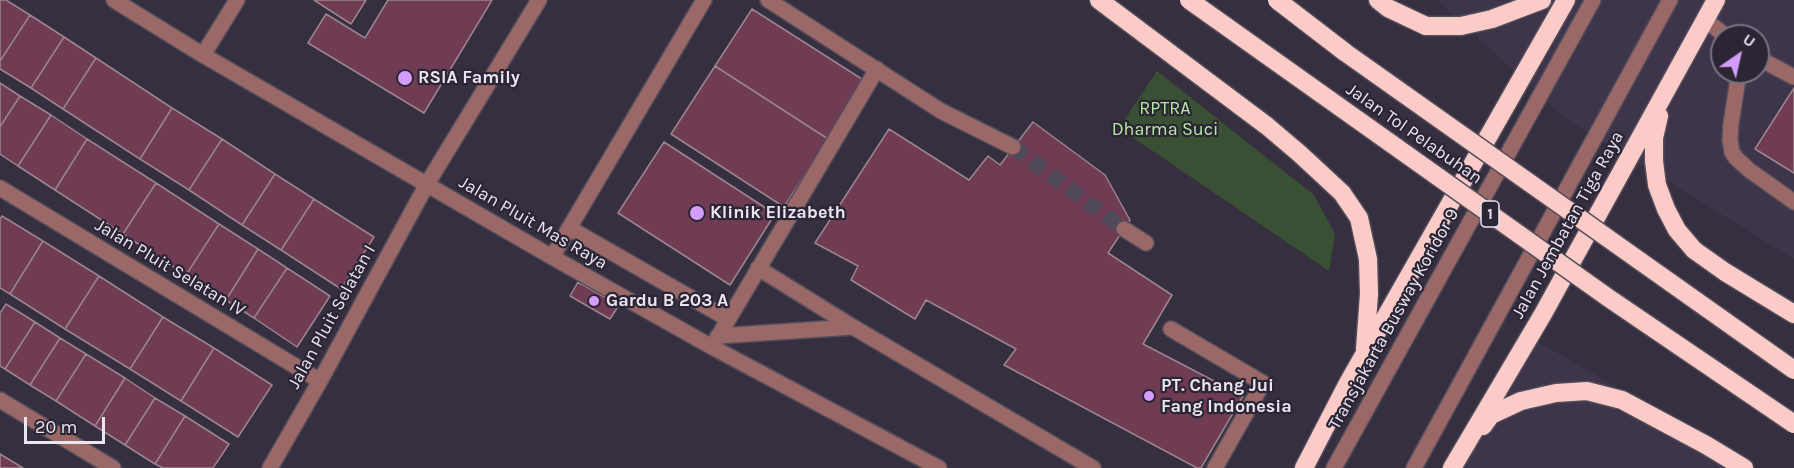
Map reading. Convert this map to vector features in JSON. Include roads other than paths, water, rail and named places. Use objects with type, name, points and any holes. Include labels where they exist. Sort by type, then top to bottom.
[{"type":"highway","points":[[1099,0],[1267,126],[1342,194],[1359,218],[1368,259],[1369,294],[1365,354]]},
{"type":"highway","name":"Jalan Tol Pelabuhan","points":[[1189,0],[1610,299],[1794,424]]},
{"type":"highway","name":"Jalan Tol Pelabuhan","points":[[1277,0],[1346,53],[1794,370]]},
{"type":"highway","points":[[1378,0],[1388,9],[1426,26],[1461,26],[1492,19],[1542,0]]},
{"type":"highway","name":"1","points":[[1304,468],[1365,354],[1566,0]]},
{"type":"highway","name":"Jalan Jembatan Tiga Raya","points":[[1452,468],[1543,314],[1716,0]]},
{"type":"highway","points":[[1679,67],[1661,110],[1654,138],[1657,184],[1666,209],[1677,230],[1694,250],[1725,272],[1794,314]]},
{"type":"highway","points":[[1466,445],[1491,415],[1521,401],[1556,393],[1587,391],[1622,400],[1744,468]]},
{"type":"street","name":"Jalan Pluit Mas Raya","points":[[114,0],[203,55],[552,257],[715,342],[939,468]]},
{"type":"street","points":[[203,55],[237,0]]},
{"type":"street","name":"Jalan Pluit Selatan I","points":[[270,468],[427,184],[538,0]]},
{"type":"street","points":[[552,257],[704,0]]},
{"type":"street","points":[[768,0],[941,111],[1014,147]]},
{"type":"street","points":[[1556,18],[1577,0]]},
{"type":"street","name":"Transjakarta Busway Koridor 9","points":[[1334,468],[1593,0]]},
{"type":"street","points":[[1414,468],[1670,0]]},
{"type":"street","points":[[1705,20],[1710,24]]},
{"type":"street","points":[[1770,64],[1794,77]]},
{"type":"street","points":[[715,342],[877,69]]},
{"type":"street","points":[[1737,84],[1731,124],[1732,152],[1749,170],[1794,202]]},
{"type":"street","name":"Jalan Pluit Selatan IV","points":[[0,188],[320,381]]},
{"type":"street","points":[[569,228],[728,319]]},
{"type":"street","points":[[1124,229],[1146,243]]},
{"type":"street","points":[[758,268],[853,327],[1093,468]]},
{"type":"street","points":[[715,342],[853,327]]},
{"type":"street","points":[[1171,330],[1263,383],[1215,468]]},
{"type":"street","points":[[0,400],[113,468]]},
{"type":"tunnel","points":[[1013,147],[1124,229]]},
{"type":"place","name":"RSIA Family","points":[[405,78]]},
{"type":"place","name":"Klinik Elizabeth","points":[[697,213]]},
{"type":"place","name":"Gardu B 203 A","points":[[594,301]]},
{"type":"place","name":"PT. Chang Jui Fang Indonesia","points":[[1149,396]]},
{"type":"park label","name":"RPTRA Dharma Suci","points":[[1165,119]]}]
